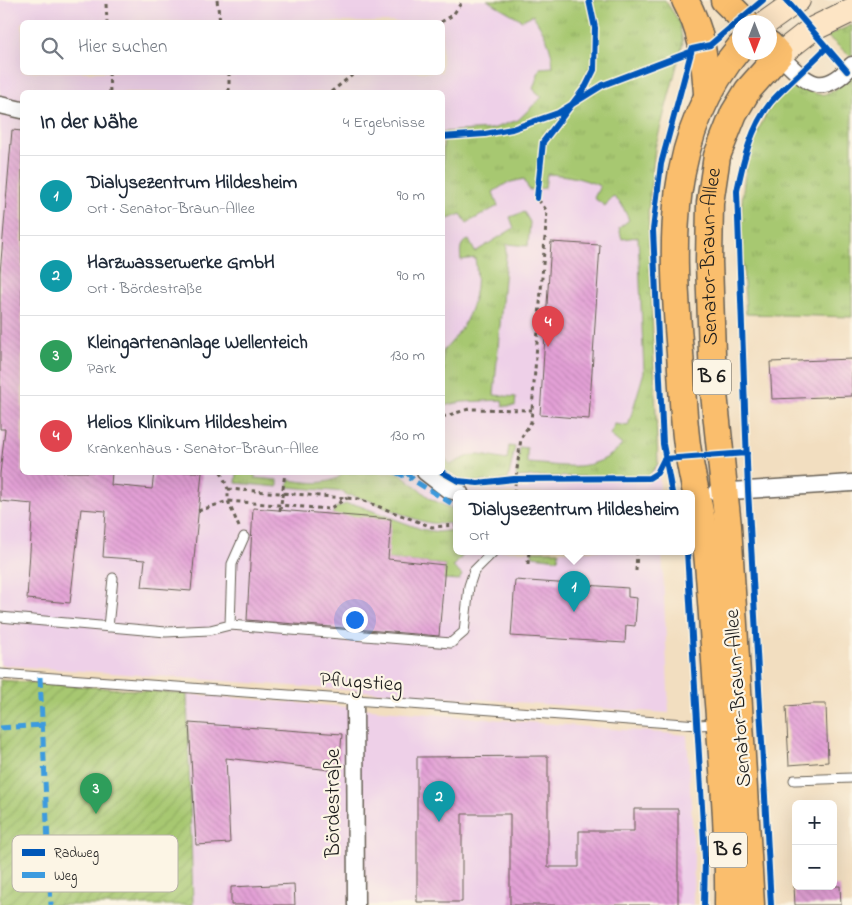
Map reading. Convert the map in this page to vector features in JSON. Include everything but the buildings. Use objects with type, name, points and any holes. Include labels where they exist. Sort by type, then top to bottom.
[{"type":"main road","name":"B 6","points":[[685,0],[697,21],[703,47],[707,93]]},
{"type":"main road","points":[[724,0],[739,15]]},
{"type":"main road","points":[[777,15],[798,0]]},
{"type":"main road","points":[[777,48],[852,10]]},
{"type":"main road","name":"Senator-Braun-Allee","points":[[694,490],[687,446],[677,313],[676,231],[681,171],[688,143],[707,93],[721,70],[732,57]]},
{"type":"main road","name":"Senator-Braun-Allee","points":[[751,905],[725,491],[713,384],[709,252],[712,182],[717,156],[734,112],[768,60]]},
{"type":"main road","name":"Senator-Braun-Allee","points":[[695,498],[707,552],[728,848],[728,905]]},
{"type":"street","points":[[777,53],[808,82],[820,85],[829,84],[840,78],[852,65]]},
{"type":"street","points":[[0,105],[20,110]]},
{"type":"street","points":[[429,475],[447,489],[453,491]]},
{"type":"street","points":[[695,493],[852,483]]},
{"type":"street","name":"Bördestraße","points":[[355,700],[356,905]]},
{"type":"lane","points":[[230,626],[232,564],[244,537]]},
{"type":"lane","points":[[0,618],[166,632],[210,630],[230,626],[451,643],[464,632],[469,586],[474,572],[490,555]]},
{"type":"lane","points":[[108,627],[113,578]]},
{"type":"lane","name":"Pflugstieg","points":[[0,674],[698,725],[720,724]]},
{"type":"lane","points":[[794,780],[852,778]]},
{"type":"path","points":[[217,0],[220,20]]},
{"type":"path","points":[[444,20],[453,15],[464,0]]},
{"type":"path","points":[[514,490],[522,438],[531,422],[532,410],[547,211],[537,198],[543,142],[586,86],[594,70],[595,28],[589,0]]},
{"type":"path","points":[[106,4],[107,20]]},
{"type":"path","points":[[445,137],[485,134],[512,129],[558,112],[603,85],[690,52]]},
{"type":"path","points":[[109,75],[110,90]]},
{"type":"path","points":[[229,75],[229,90]]},
{"type":"path","points":[[334,90],[352,75]]},
{"type":"path","points":[[445,416],[469,409],[532,410]]},
{"type":"path","points":[[222,475],[228,488],[228,502],[244,537]]},
{"type":"path","points":[[280,511],[285,475]]},
{"type":"path","points":[[228,488],[282,495],[359,499],[432,527],[453,525]]},
{"type":"path","points":[[198,511],[228,502],[329,509],[347,498]]},
{"type":"path","points":[[528,564],[529,555]]},
{"type":"path","points":[[636,571],[638,555]]},
{"type":"shaded area","points":[[0,0],[665,0],[679,21],[683,43],[655,148],[648,212],[660,490],[453,490],[453,555],[662,555],[669,713],[0,665]]},
{"type":"shaded area","points":[[187,694],[687,735],[694,854],[693,905],[193,905]]},
{"type":"green space","points":[[487,0],[665,0],[679,21],[683,43],[655,148],[648,212],[658,464],[649,476],[516,477],[520,447],[527,448],[527,463],[578,466],[601,461],[622,445],[610,435],[615,424],[628,426],[644,372],[638,237],[622,239],[619,228],[629,220],[622,205],[613,196],[605,206],[594,198],[600,186],[568,176],[547,174],[545,188],[529,190],[524,179],[507,183],[493,192],[498,206],[467,223],[461,214],[445,220],[445,132],[492,129],[518,120],[542,97],[533,89],[540,68],[553,67],[551,52],[541,27],[533,15],[522,20]]},
{"type":"green space","points":[[852,25],[852,55],[850,56],[827,36]]},
{"type":"green space","points":[[852,74],[852,317],[746,314],[741,233],[742,206],[750,153],[759,128],[773,104],[796,83],[813,93],[826,94],[838,87]]},
{"type":"green space","points":[[524,212],[530,222],[528,246],[507,244],[494,395],[516,397],[515,406],[503,406],[502,400],[462,402],[445,406],[445,349],[460,331],[466,320],[471,309],[476,284],[475,258],[461,260],[460,250],[463,243],[469,240],[475,252],[514,228],[510,217]]},
{"type":"green space","points":[[509,446],[515,447],[508,480],[467,481],[445,473],[445,457],[450,465],[466,457],[478,455],[507,460]]},
{"type":"green space","points":[[237,475],[255,475],[255,478],[278,480],[278,487],[236,483]]},
{"type":"green space","points":[[341,475],[402,475],[431,499],[453,510],[453,522],[442,524],[414,519],[359,497],[345,495],[345,492],[288,487],[289,480],[318,483]]},
{"type":"green space","points":[[346,504],[357,505],[421,529],[438,532],[453,530],[453,555],[464,555],[453,567],[462,575],[459,580],[443,579],[445,565],[388,559],[332,515],[335,508]]},
{"type":"green space","points":[[533,555],[558,555],[558,559]]},
{"type":"green space","points":[[0,680],[187,694],[193,905],[0,905]]},
{"type":"marked path","points":[[402,475],[411,479]]},
{"type":"marked path","points":[[409,475],[416,482],[453,504]]},
{"type":"marked path","points":[[40,677],[48,835]]},
{"type":"marked path","points":[[0,728],[42,725]]},
{"type":"marked path","points":[[50,892],[51,905]]},
{"type":"cycle path","points":[[537,198],[543,142],[586,86],[594,70],[595,28],[589,0]]},
{"type":"cycle path","points":[[671,490],[663,444],[653,230],[661,164],[692,49],[710,45],[763,0]]},
{"type":"cycle path","points":[[786,0],[847,71]]},
{"type":"cycle path","points":[[771,905],[748,490],[737,191],[753,133],[764,112],[771,102],[826,48]]},
{"type":"cycle path","points":[[445,137],[485,134],[512,129],[558,113],[603,85],[690,52]]},
{"type":"cycle path","points":[[664,459],[747,453]]},
{"type":"cycle path","points":[[445,474],[458,481],[478,483],[514,479],[649,478],[657,473],[664,459]]},
{"type":"cycle path","points":[[687,555],[705,858],[704,905]]},
{"type":"place","name":"Helios Klinikum Hildesheim","points":[[548,347]]},
{"type":"place","name":"Dialysezentrum Hildesheim","points":[[574,612]]},
{"type":"place","name":"Kleingartenanlage Wellenteich","points":[[96,814]]},
{"type":"place","name":"Harzwasserwerke GmbH","points":[[439,822]]}]
